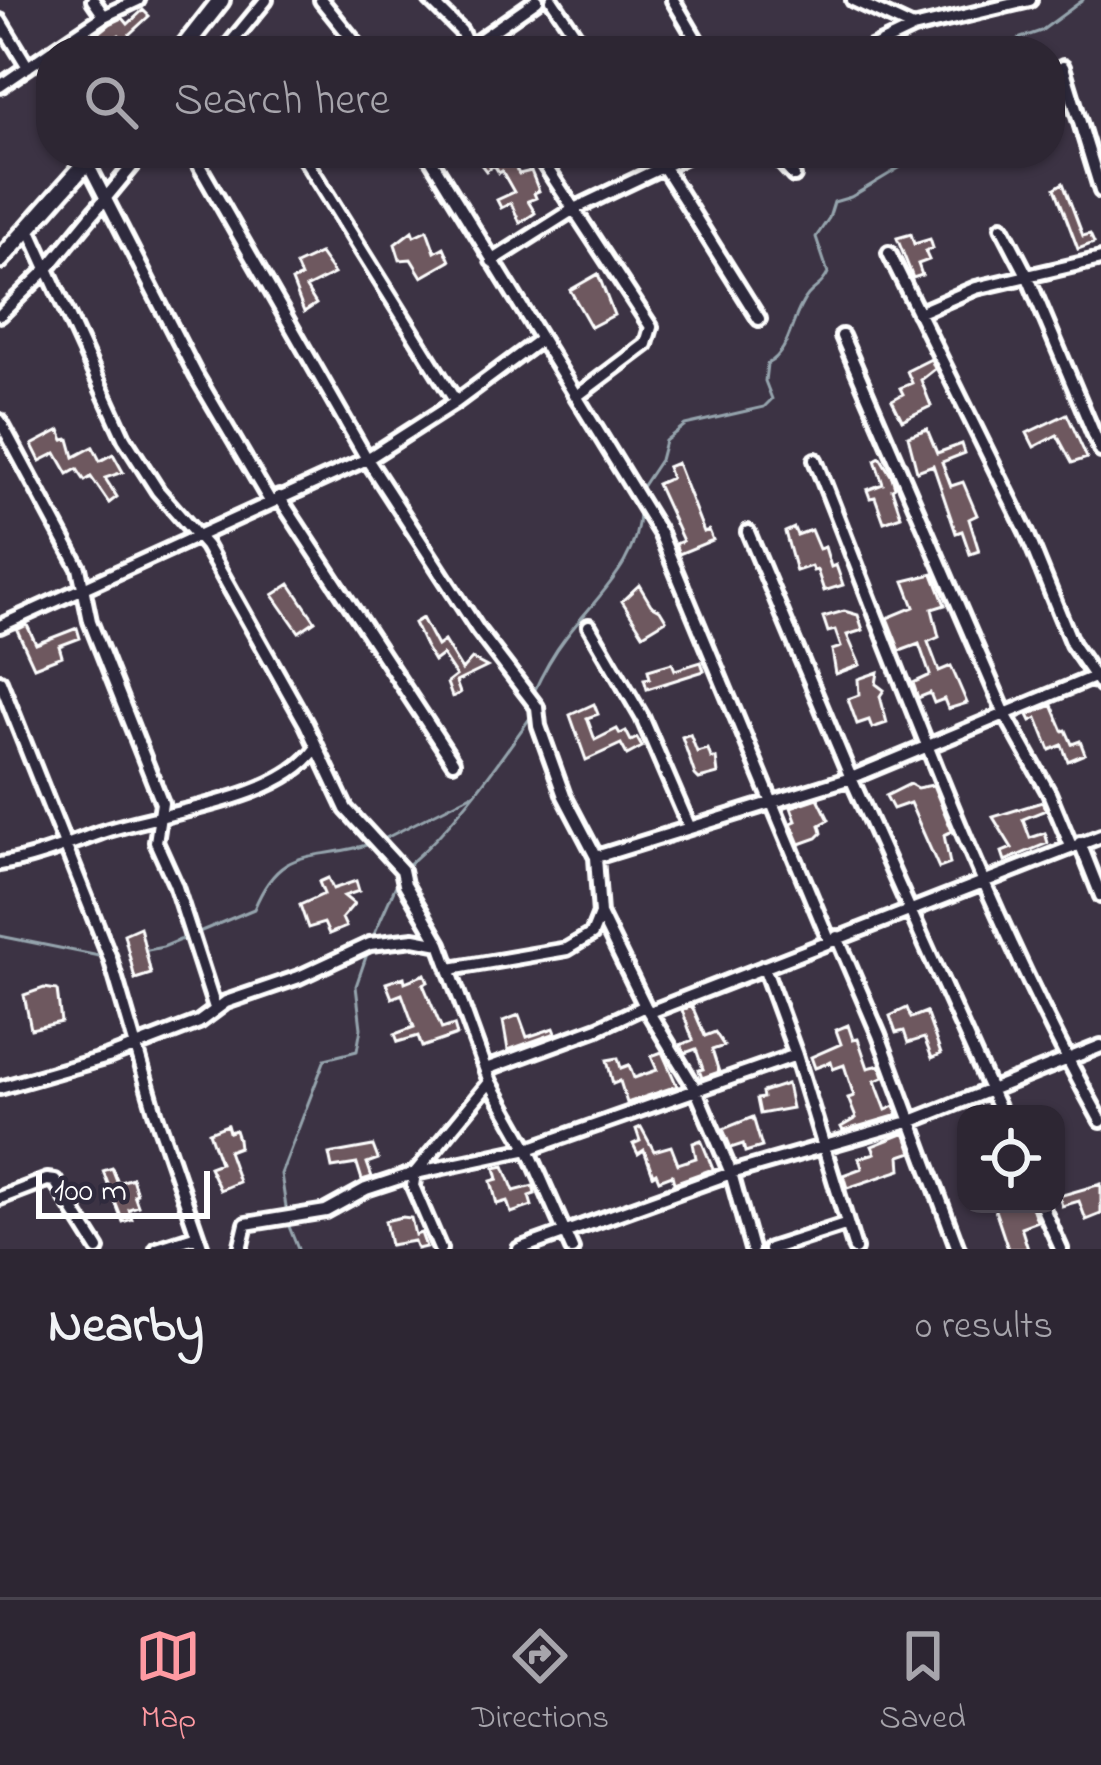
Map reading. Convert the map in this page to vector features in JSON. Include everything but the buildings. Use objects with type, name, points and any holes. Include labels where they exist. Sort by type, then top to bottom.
[{"type":"main road","points":[[193,36],[221,0]]},
{"type":"main road","points":[[0,260],[81,168]]},
{"type":"street","points":[[93,0],[104,16]]},
{"type":"street","points":[[74,36],[138,0]]},
{"type":"street","points":[[240,36],[266,0]]},
{"type":"street","points":[[321,0],[350,36]]},
{"type":"street","points":[[430,0],[462,36]]},
{"type":"street","points":[[487,36],[537,0]]},
{"type":"street","points":[[552,0],[576,36]]},
{"type":"street","points":[[673,0],[695,36]]},
{"type":"street","points":[[853,0],[913,28]]},
{"type":"street","points":[[896,36],[1030,0]]},
{"type":"street","points":[[0,21],[28,67]]},
{"type":"street","points":[[0,86],[36,61]]},
{"type":"street","points":[[1065,74],[1101,191]]},
{"type":"street","points":[[95,168],[196,375],[452,762]]},
{"type":"street","points":[[0,315],[47,269],[130,168]]},
{"type":"street","points":[[201,168],[367,459],[478,630],[537,707],[539,726],[565,796],[596,857],[600,914],[647,1009],[695,1088],[731,1173],[752,1249]]},
{"type":"street","points":[[310,168],[456,402]]},
{"type":"street","points":[[437,168],[660,533],[770,803],[912,1121],[958,1249]]},
{"type":"street","points":[[547,168],[642,309],[652,334],[638,352],[577,396]]},
{"type":"street","points":[[492,261],[574,209],[664,168],[759,319]]},
{"type":"street","points":[[787,168],[794,176]]},
{"type":"street","points":[[1002,227],[1101,452]]},
{"type":"street","points":[[28,229],[124,438],[158,491],[220,568],[306,724],[346,809],[402,870],[405,884],[440,944],[488,1076],[528,1149],[572,1249]]},
{"type":"street","points":[[596,857],[851,778],[926,743],[1099,679],[1072,644],[1026,531],[890,253]]},
{"type":"street","points":[[918,314],[976,288],[1101,259]]},
{"type":"street","points":[[842,336],[1005,714],[1101,896]]},
{"type":"street","points":[[0,626],[367,459],[456,402],[541,339]]},
{"type":"street","points":[[0,421],[79,568],[90,621],[159,794],[162,815],[156,842],[170,869],[215,1008]]},
{"type":"street","points":[[815,460],[926,743],[1067,1060],[1101,1120]]},
{"type":"street","points":[[748,532],[997,1105]]},
{"type":"street","points":[[590,626],[641,717],[689,826]]},
{"type":"street","points":[[0,680],[110,958],[200,1242],[157,1249]]},
{"type":"street","points":[[0,864],[239,796],[305,763],[316,748]]},
{"type":"street","points":[[440,1249],[413,1186],[415,1174],[488,1076],[598,1028],[1101,836]]},
{"type":"street","points":[[450,969],[567,949],[592,934],[600,914]]},
{"type":"street","points":[[0,1088],[135,1047],[199,1022],[215,1008],[370,944],[414,939],[440,944]]},
{"type":"street","points":[[764,968],[796,1055],[855,1249]]},
{"type":"street","points":[[519,1249],[731,1173],[912,1121],[1101,1046]]},
{"type":"street","points":[[241,1249],[246,1224],[326,1211],[353,1194],[415,1174],[528,1149],[796,1055]]},
{"type":"street","points":[[0,1198],[46,1180],[55,1181],[98,1249]]},
{"type":"street","points":[[1045,1213],[1061,1249]]},
{"type":"street","points":[[770,1249],[845,1226]]},
{"type":"waterway","points":[[1027,36],[1083,0]]},
{"type":"waterway","points":[[640,490],[660,460],[665,441],[685,425],[764,407],[772,399],[765,381],[767,364],[781,351],[802,303],[828,273],[816,237],[834,202],[899,168]]},
{"type":"waterway","points":[[532,696],[561,644],[625,560],[638,525],[639,505]]},
{"type":"waterway","points":[[405,868],[457,815],[532,715]]},
{"type":"waterway","points":[[382,840],[475,793]]},
{"type":"waterway","points":[[143,951],[254,909],[265,887],[288,864],[373,843]]},
{"type":"waterway","points":[[372,939],[400,876]]},
{"type":"waterway","points":[[0,936],[104,957]]},
{"type":"waterway","points":[[287,1214],[281,1174],[325,1059],[357,1051],[361,1028],[356,986],[369,948]]},
{"type":"waterway","points":[[288,1224],[298,1249]]}]
